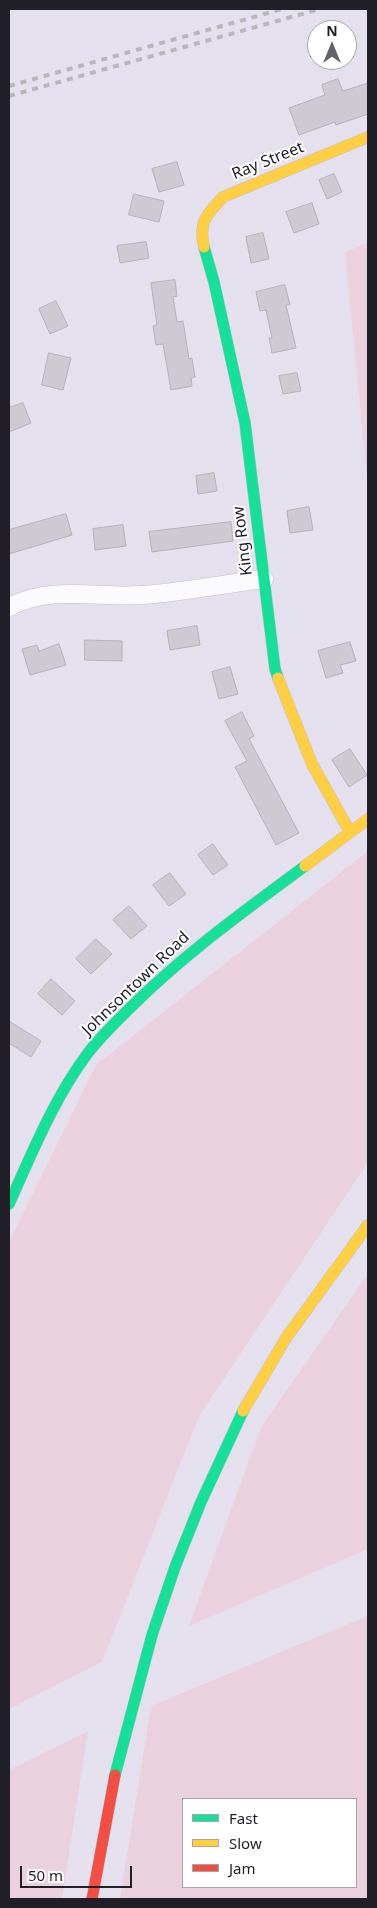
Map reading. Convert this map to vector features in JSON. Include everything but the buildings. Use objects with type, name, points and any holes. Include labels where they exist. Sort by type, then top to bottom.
[{"type":"street","name":"Ray Street","points":[[201,235],[203,222],[208,212],[223,197],[368,138]]},
{"type":"street","name":"King Row","points":[[201,235],[214,282],[245,424],[275,669],[312,764],[350,832]]},
{"type":"street","points":[[9,607],[17,603],[53,594],[142,595],[264,579]]},
{"type":"street","name":"Johnsontown Road","points":[[9,1204],[41,1134],[70,1080],[88,1053],[108,1030],[153,985],[206,939],[368,819]]},
{"type":"street","points":[[92,1899],[118,1760],[152,1635],[175,1567],[201,1502],[242,1415],[286,1338],[368,1225]]},
{"type":"shaded area","points":[[368,243],[368,487],[345,252]]},
{"type":"shaded area","points":[[368,851],[368,1162],[199,1416],[102,1662],[9,1709],[9,1242],[96,1065]]},
{"type":"shaded area","points":[[368,1274],[368,1549],[189,1626],[261,1427]]},
{"type":"shaded area","points":[[368,1616],[368,1899],[120,1899],[151,1706]]},
{"type":"shaded area","points":[[88,1731],[62,1899],[9,1899],[9,1770]]},
{"type":"railway","points":[[9,86],[282,9]]},
{"type":"railway","points":[[9,96],[320,9]]},
{"type":"traffic: fast","points":[[204,247],[214,282],[245,423],[275,669],[278,678]]},
{"type":"traffic: fast","points":[[9,1204],[54,1107],[76,1070],[98,1041],[150,989],[192,952],[305,866]]},
{"type":"traffic: fast","points":[[115,1775],[152,1635],[175,1567],[201,1502],[243,1411]]},
{"type":"traffic: slow","points":[[204,247],[202,231],[205,219],[212,208],[223,197],[368,137]]},
{"type":"traffic: slow","points":[[278,678],[312,764],[350,832]]},
{"type":"traffic: slow","points":[[305,866],[368,819]]},
{"type":"traffic: slow","points":[[243,1411],[286,1338],[368,1225]]},
{"type":"traffic: jam","points":[[92,1899],[115,1775]]}]
